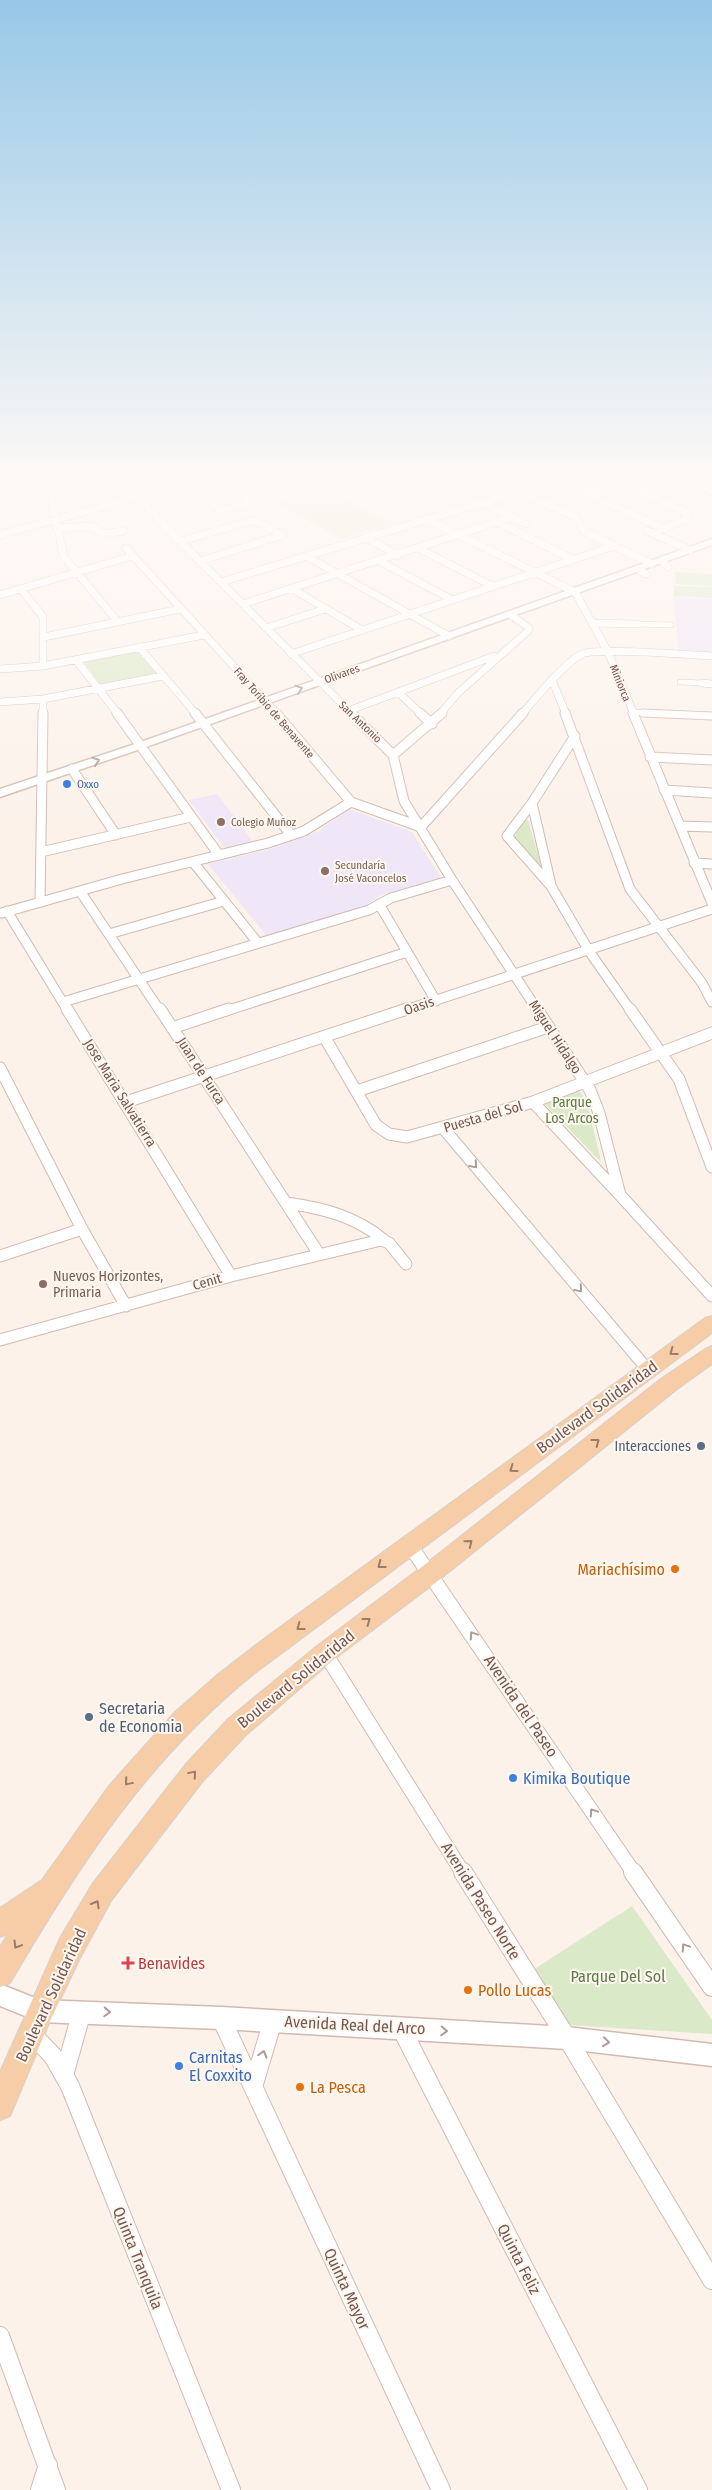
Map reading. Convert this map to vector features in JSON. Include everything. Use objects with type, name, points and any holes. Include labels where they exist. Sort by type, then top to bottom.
[{"type":"main road","name":"Olivares","points":[[0,793],[142,745],[561,597]]},
{"type":"main road","name":"Boulevard Solidaridad","points":[[0,1973],[51,1886],[98,1817],[163,1740],[202,1703],[410,1544],[712,1323]]},
{"type":"main road","name":"Boulevard Solidaridad","points":[[0,2106],[32,2034],[40,2011],[70,1948],[102,1892],[194,1773],[237,1727],[325,1653],[431,1574],[669,1384],[712,1354]]},
{"type":"main road","points":[[0,1924],[51,1886]]},
{"type":"street","points":[[28,597],[41,614],[44,637],[43,666]]},
{"type":"street","points":[[97,597],[118,622]]},
{"type":"street","name":"Fray Toribio de Benavente","points":[[169,597],[265,700],[351,802]]},
{"type":"street","name":"San Antonio","points":[[236,597],[393,756],[404,801],[421,827]]},
{"type":"street","points":[[243,604],[263,597]]},
{"type":"street","points":[[307,597],[362,630]]},
{"type":"street","points":[[379,597],[448,636]]},
{"type":"street","points":[[448,597],[453,600]]},
{"type":"street","points":[[291,654],[461,597]]},
{"type":"street","name":"Miniorca","points":[[578,597],[594,623],[608,652],[712,903]]},
{"type":"street","points":[[266,628],[325,608]]},
{"type":"street","points":[[44,637],[180,610]]},
{"type":"street","points":[[393,756],[432,724],[450,706],[458,693],[529,628],[525,622],[511,615]]},
{"type":"street","points":[[594,623],[670,626]]},
{"type":"street","points":[[0,669],[43,666],[204,635]]},
{"type":"street","points":[[139,648],[204,723],[291,835]]},
{"type":"street","points":[[4,912],[291,835],[315,826],[351,802],[421,827],[552,680],[582,654],[608,652],[712,656]]},
{"type":"street","points":[[348,711],[498,655]]},
{"type":"street","points":[[76,660],[142,745],[219,855]]},
{"type":"street","points":[[0,702],[42,699],[163,676]]},
{"type":"street","points":[[552,680],[575,736],[627,883],[711,996]]},
{"type":"street","points":[[680,682],[712,684]]},
{"type":"street","points":[[398,692],[432,724]]},
{"type":"street","points":[[40,902],[43,779],[42,699]]},
{"type":"street","points":[[632,712],[712,716]]},
{"type":"street","points":[[575,736],[532,803],[508,836],[551,886],[589,950],[662,1052],[684,1087],[712,1167]]},
{"type":"street","points":[[650,757],[712,760]]},
{"type":"street","points":[[72,769],[116,835]]},
{"type":"street","points":[[664,790],[712,792]]},
{"type":"street","points":[[532,803],[551,886]]},
{"type":"street","points":[[41,852],[192,817]]},
{"type":"street","points":[[680,826],[712,827]]},
{"type":"street","name":"Miguel Hidalgo","points":[[421,827],[452,880],[584,1081],[599,1113],[620,1195],[712,1296]]},
{"type":"street","points":[[193,862],[258,943]]},
{"type":"street","points":[[694,863],[712,864]]},
{"type":"street","points":[[64,1002],[369,910],[391,898],[452,880]]},
{"type":"street","name":"Juan de Furca","points":[[80,891],[205,1077],[319,1254]]},
{"type":"street","points":[[109,934],[224,901]]},
{"type":"street","points":[[379,904],[436,1001]]},
{"type":"street","name":"Oasis","points":[[126,1102],[712,909]]},
{"type":"street","name":"Jose Maria Salvatierra","points":[[4,912],[64,1002],[231,1276]]},
{"type":"street","points":[[172,1028],[407,952]]},
{"type":"street","points":[[357,1090],[548,1027]]},
{"type":"street","name":"Puesta del Sol","points":[[325,1038],[376,1125],[391,1135],[412,1137],[533,1102],[712,1033]]},
{"type":"street","points":[[2,1075],[82,1229],[126,1306]]},
{"type":"street","points":[[533,1102],[620,1195]]},
{"type":"street","points":[[443,1128],[648,1370]]},
{"type":"street","points":[[286,1203],[320,1207],[355,1219],[371,1227],[384,1240],[389,1242],[406,1264]]},
{"type":"street","points":[[0,1256],[82,1229]]},
{"type":"street","name":"Cenit","points":[[0,1340],[231,1276],[384,1240]]},
{"type":"street","name":"Avenida del Paseo","points":[[410,1544],[712,1987]]},
{"type":"street","name":"Avenida Paseo Norte","points":[[325,1653],[567,2038],[712,2280]]},
{"type":"street","name":"Avenida Real del Arco","points":[[0,1995],[40,2011],[82,2011],[273,2020],[567,2038],[712,2055]]},
{"type":"street","points":[[64,2075],[82,2011]]},
{"type":"street","name":"Quinta Mayor","points":[[221,2018],[441,2490]]},
{"type":"street","points":[[254,2087],[273,2020]]},
{"type":"street","name":"Quinta Feliz","points":[[401,2028],[638,2490]]},
{"type":"street","name":"Quinta Tranquila","points":[[32,2034],[53,2056],[64,2075],[230,2490]]},
{"type":"street","points":[[0,2336],[56,2490]]},
{"type":"street","points":[[40,2490],[48,2465]]},
{"type":"shaded area","points":[[673,597],[712,599],[712,654],[679,653]]},
{"type":"shaded area","name":"Colegio Muñoz","points":[[217,794],[254,843],[226,850],[189,800]]},
{"type":"shaded area","name":"Secundaría José Vaconcelos","points":[[349,809],[412,832],[441,878],[381,895],[364,907],[267,936],[208,864],[273,848],[319,831]]},
{"type":"green space","points":[[135,649],[156,673],[101,685],[82,660]]},
{"type":"green space","points":[[524,819],[528,820],[543,871],[514,838]]},
{"type":"green space","name":"Parque Los Arcos","points":[[579,1090],[587,1103],[601,1161],[544,1103]]},
{"type":"green space","name":"Parque Del Sol","points":[[632,1906],[712,2020],[712,2034],[569,2025],[533,1970]]},
{"type":"place","name":"Oxxo","points":[[67,784]]},
{"type":"place","name":"Colegio Muñoz","points":[[221,822]]},
{"type":"place","name":"Secundaría José Vaconcelos","points":[[325,871]]},
{"type":"place","name":"Nuevos Horizontes, Primaria","points":[[43,1284]]},
{"type":"place","name":"Interacciones","points":[[701,1446]]},
{"type":"place","name":"Mariachísimo","points":[[675,1569]]},
{"type":"place","name":"Secretaria de Economia","points":[[89,1717]]},
{"type":"place","name":"Kimika Boutique","points":[[513,1778]]},
{"type":"place","name":"Benavides","points":[[128,1963]]},
{"type":"place","name":"Pollo Lucas","points":[[468,1990]]},
{"type":"place","name":"Carnitas El Coxxito","points":[[179,2066]]},
{"type":"place","name":"La Pesca","points":[[300,2087]]}]
